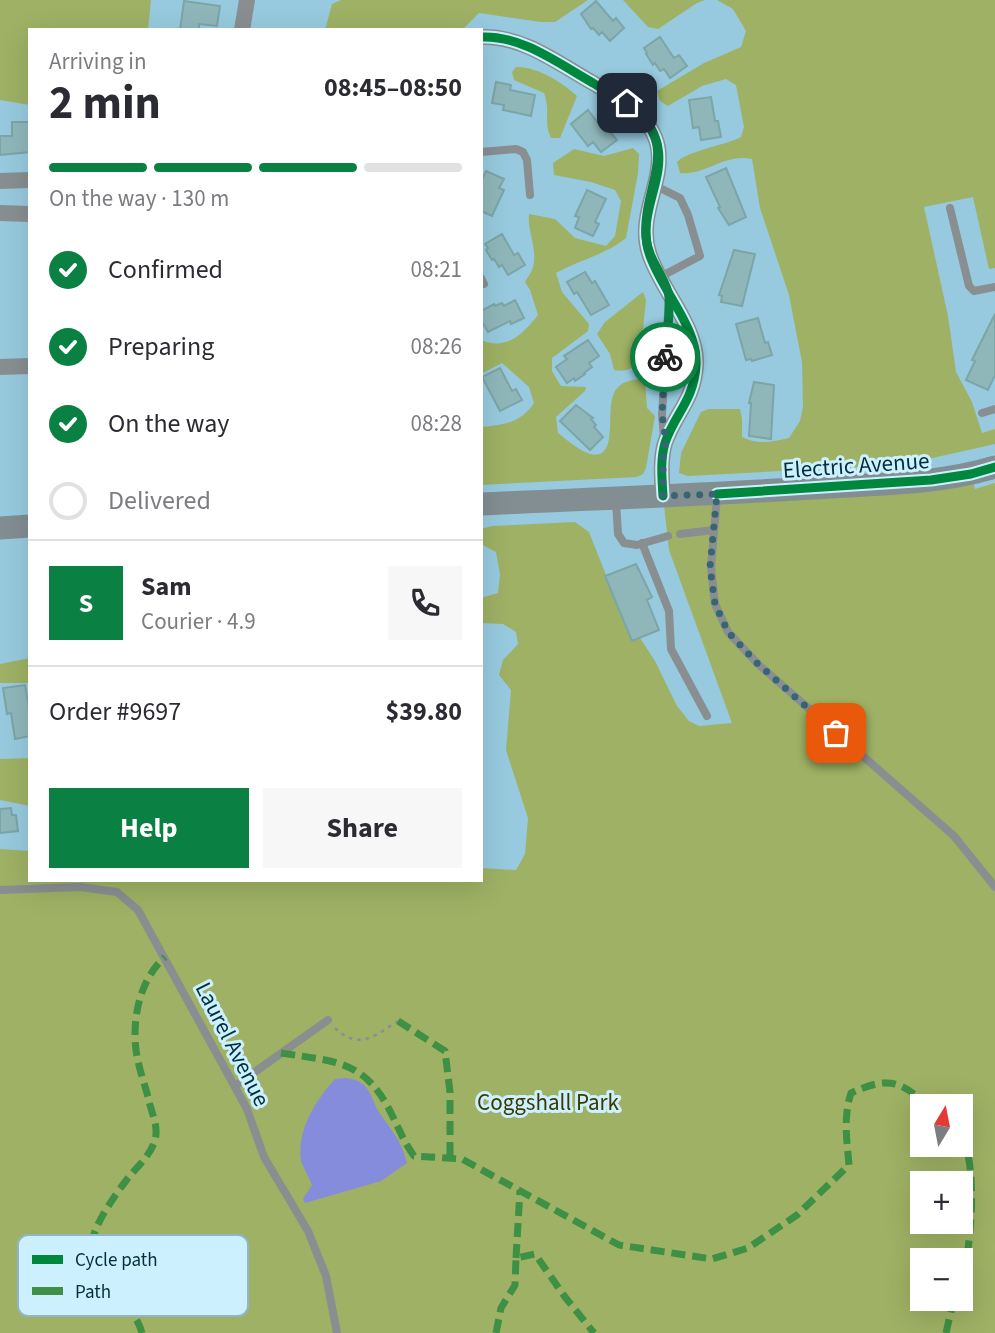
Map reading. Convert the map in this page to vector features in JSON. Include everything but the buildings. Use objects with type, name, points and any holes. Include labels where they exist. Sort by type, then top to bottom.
[{"type":"main road","name":"Electric Avenue","points":[[483,504],[717,494],[931,480],[995,467]]},
{"type":"main road","points":[[0,528],[28,526]]},
{"type":"street","points":[[242,28],[247,0]]},
{"type":"street","points":[[483,37],[501,38],[532,49],[633,108],[646,122],[657,144],[659,159],[648,210],[648,252],[690,335],[696,357],[691,394],[666,442],[663,455],[663,496]]},
{"type":"street","points":[[0,181],[28,180]]},
{"type":"street","points":[[0,213],[28,214]]},
{"type":"street","points":[[0,367],[28,366]]},
{"type":"lane","points":[[483,152],[516,149],[523,152],[527,160],[530,195]]},
{"type":"lane","points":[[654,184],[680,198],[701,256],[660,277]]},
{"type":"lane","points":[[950,208],[969,286],[974,291],[995,287]]},
{"type":"lane","points":[[666,442],[662,415],[669,294]]},
{"type":"lane","points":[[982,413],[995,409]]},
{"type":"lane","points":[[717,494],[710,567],[715,604],[728,632],[758,664],[954,836],[995,887]]},
{"type":"lane","points":[[616,498],[616,526],[620,541],[631,545],[668,536]]},
{"type":"lane","points":[[680,534],[714,530]]},
{"type":"lane","points":[[642,543],[669,611],[671,649],[707,716]]},
{"type":"lane","name":"Laurel Avenue","points":[[0,890],[80,887],[117,892],[138,910],[247,1109],[264,1157],[308,1231],[326,1276],[337,1333]]},
{"type":"lane","points":[[235,1086],[328,1020]]},
{"type":"path","points":[[328,1020],[350,1040],[361,1041],[398,1021]]},
{"type":"green space","points":[[0,0],[151,0],[148,28],[28,28],[28,105],[0,100]]},
{"type":"green space","points":[[341,0],[588,0],[555,22],[479,13],[464,28],[326,28],[332,4]]},
{"type":"green space","points":[[623,0],[705,0],[658,29],[648,27]]},
{"type":"green space","points":[[717,0],[995,0],[995,268],[989,269],[973,197],[924,207],[948,316],[956,372],[972,402],[982,433],[995,429],[995,444],[928,459],[878,466],[688,476],[679,473],[681,453],[701,412],[709,409],[740,409],[742,437],[765,442],[789,438],[800,421],[803,407],[802,362],[789,295],[760,208],[752,159],[732,159],[689,173],[680,173],[677,162],[689,155],[741,137],[744,127],[736,85],[726,79],[702,86],[668,106],[660,101],[657,91],[704,63],[741,47],[746,31],[733,9]]},
{"type":"green space","points":[[516,67],[532,69],[548,76],[577,96],[560,138],[551,138],[544,93],[514,80],[512,72]]},
{"type":"green space","points":[[633,148],[639,154],[638,173],[626,238],[609,249],[556,273],[562,292],[589,324],[588,331],[552,358],[552,371],[561,386],[586,387],[585,391],[556,417],[558,433],[586,452],[600,454],[606,449],[609,439],[612,398],[616,390],[631,380],[645,379],[647,408],[655,416],[646,468],[643,474],[637,477],[483,485],[483,427],[517,419],[534,403],[529,387],[502,363],[483,373],[483,341],[499,343],[514,339],[538,315],[525,282],[532,271],[534,261],[529,214],[555,219],[575,238],[606,246],[615,236],[621,201],[615,190],[554,175],[553,163],[574,149],[604,156]]},
{"type":"green space","points":[[643,292],[646,300],[640,360],[628,370],[614,370],[610,354],[597,334],[605,322]]},
{"type":"green space","name":"Coggshall Park","points":[[971,474],[975,489],[995,483],[995,1333],[0,1333],[0,849],[28,851],[28,882],[483,882],[483,868],[516,870],[525,854],[528,818],[506,750],[511,690],[499,675],[503,660],[518,644],[516,632],[503,624],[483,623],[483,597],[498,593],[500,574],[496,552],[483,545],[483,528],[492,526],[575,522],[589,532],[632,641],[640,638],[655,661],[677,706],[689,721],[699,726],[732,723],[669,550],[663,496]]},
{"type":"green space","points":[[28,658],[28,683],[0,683],[0,664]]},
{"type":"green space","points":[[28,758],[28,806],[0,800],[0,759]]},
{"type":"water","points":[[346,1078],[361,1083],[369,1091],[377,1109],[400,1143],[407,1163],[381,1181],[305,1203],[303,1199],[312,1185],[301,1160],[305,1126],[328,1087],[335,1079]]},
{"type":"marked path","points":[[94,1235],[105,1212],[155,1140],[155,1125],[137,1056],[135,1025],[149,976],[165,957]]},
{"type":"marked path","points":[[398,1021],[445,1051],[450,1092],[450,1158]]},
{"type":"marked path","points":[[281,1053],[334,1062],[361,1074],[383,1098],[414,1156],[462,1159],[619,1245],[712,1259],[748,1248],[797,1215],[849,1165],[846,1120],[851,1093],[874,1084],[892,1083],[914,1094]]},
{"type":"marked path","points":[[968,1157],[972,1206],[968,1248]]},
{"type":"marked path","points":[[516,1258],[520,1190]]},
{"type":"marked path","points":[[496,1333],[501,1308],[515,1285],[516,1258],[535,1254],[594,1333]]},
{"type":"marked path","points":[[946,1333],[951,1311]]},
{"type":"marked path","points":[[134,1316],[142,1333]]},
{"type":"cycle path","points":[[483,37],[525,46],[629,104],[646,121],[655,137],[659,161],[648,212],[646,239],[654,267],[691,336],[696,365],[692,388],[663,449],[663,496]]},
{"type":"cycle path","points":[[717,494],[931,480],[995,467]]},
{"type":"way so far","points":[[665,357],[662,415],[666,442],[663,455],[663,496],[717,494],[710,567],[715,604],[728,632],[758,664],[836,733]]},
{"type":"route","points":[[627,103],[646,122],[659,150],[659,164],[646,219],[646,235],[648,252],[669,294],[665,357]]}]
